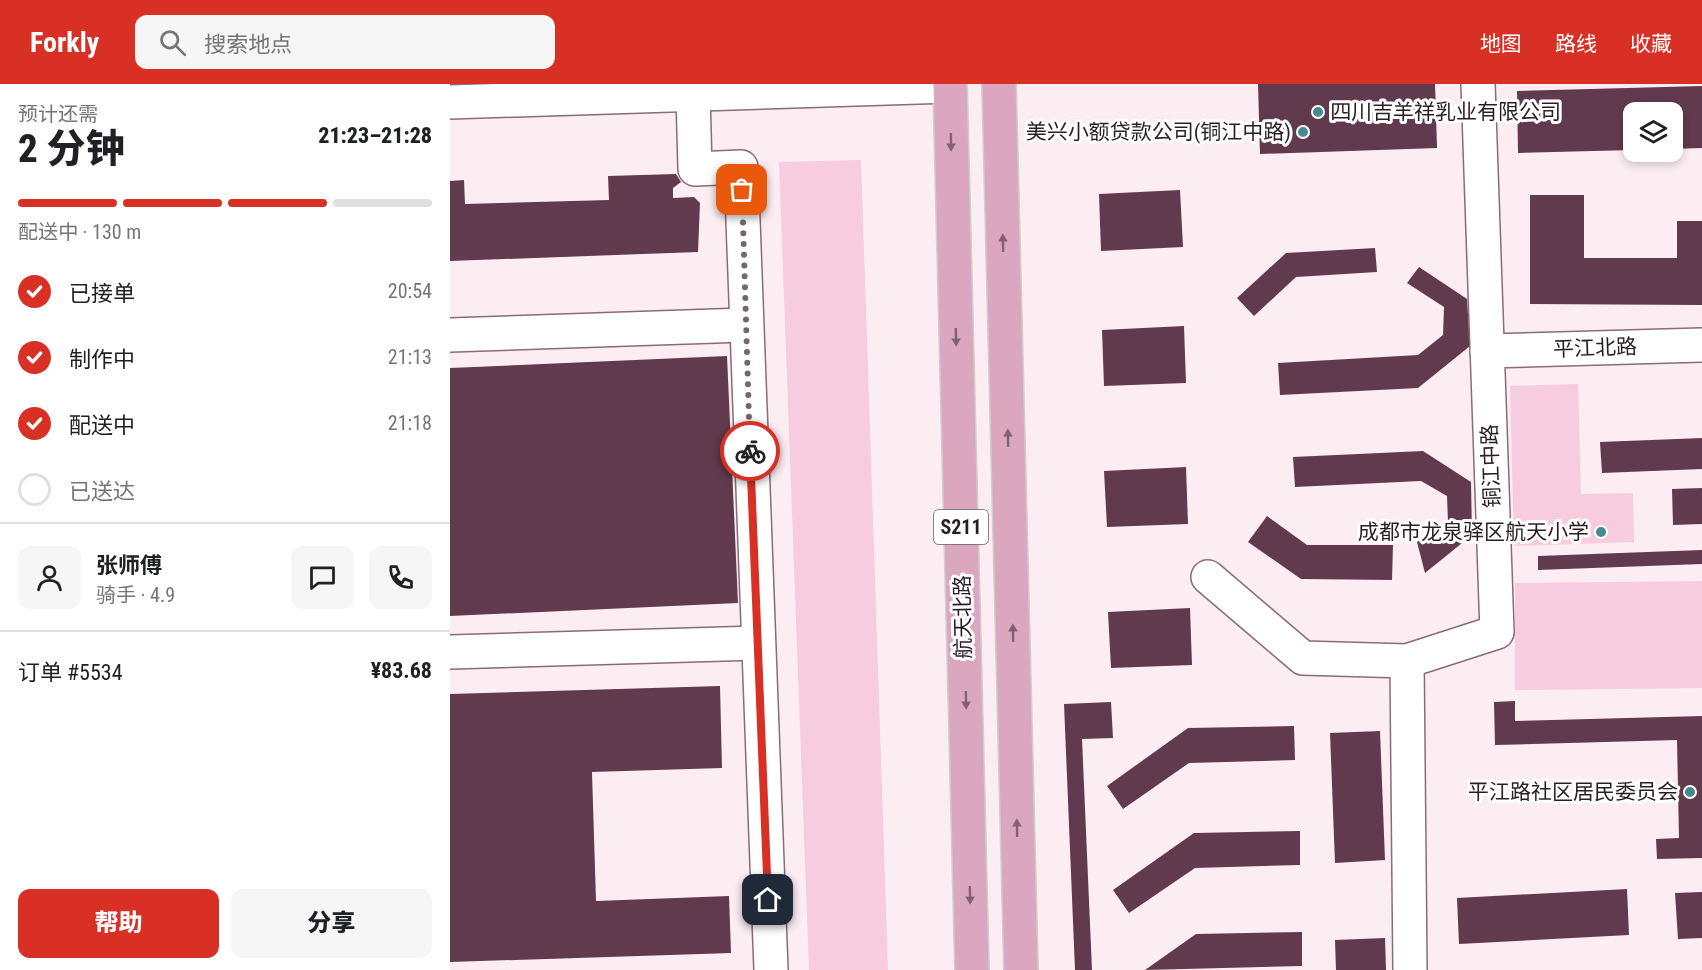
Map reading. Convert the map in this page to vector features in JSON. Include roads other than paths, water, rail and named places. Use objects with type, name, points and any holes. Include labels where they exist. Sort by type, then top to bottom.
[{"type":"main road","name":"S211","points":[[999,84],[1021,970]]},
{"type":"main road","name":"航天北路","points":[[950,85],[972,970]]},
{"type":"street","name":"铜江中路","points":[[1208,577],[1303,658],[1407,661],[1497,633],[1478,84]]},
{"type":"street","points":[[450,102],[650,90],[693,94],[950,85]]},
{"type":"street","points":[[693,94],[695,169],[741,167],[745,325],[771,970]]},
{"type":"street","points":[[450,335],[745,325]]},
{"type":"street","name":"平江北路","points":[[1487,351],[1702,345]]},
{"type":"street","points":[[450,652],[758,644]]},
{"type":"street","points":[[1407,661],[1410,970]]},
{"type":"place","name":"四川吉羊祥乳业有限公司","points":[[1318,112]]},
{"type":"place","name":"美兴小额贷款公司(铜江中路)","points":[[1303,132]]},
{"type":"place","name":"成都市龙泉驿区航天小学","points":[[1601,532]]},
{"type":"place","name":"平江路社区居民委员会","points":[[1690,792]]}]
